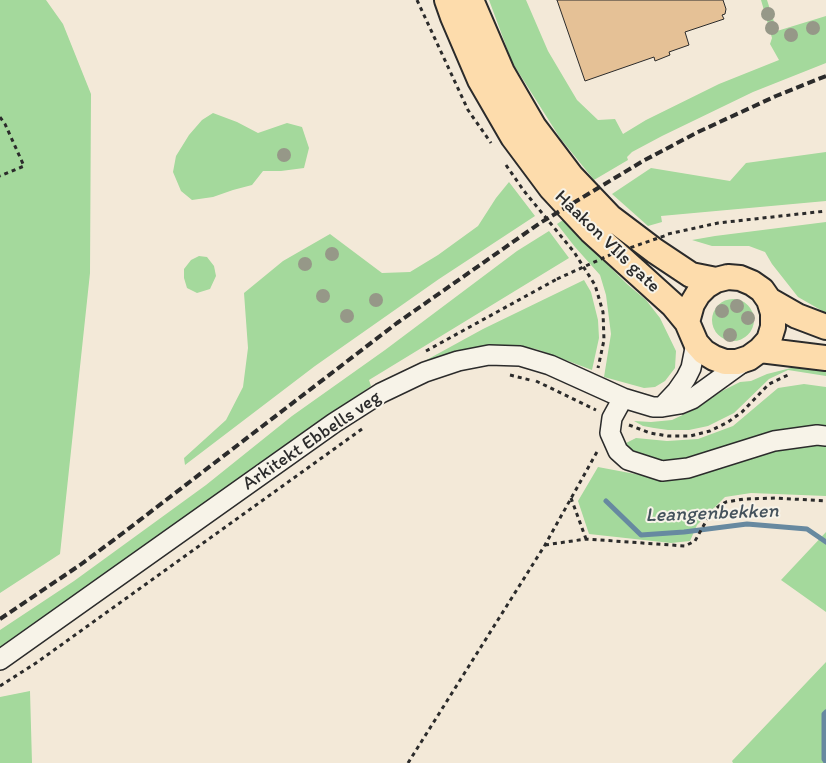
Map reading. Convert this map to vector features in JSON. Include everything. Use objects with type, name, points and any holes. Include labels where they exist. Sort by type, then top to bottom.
[{"type":"main road","name":"Haakon VIIs gate","points":[[447,0],[480,80],[513,137],[551,188],[592,231],[673,305],[687,322]]},
{"type":"main road","name":"Haakon VIIs gate","points":[[471,0],[502,72],[534,127],[571,176],[610,217],[654,251],[691,275],[716,280]]},
{"type":"main road","points":[[728,278],[746,280],[762,290],[769,300],[773,313],[773,327],[768,340],[754,354],[737,362],[720,360],[704,352],[696,343],[687,322],[692,304],[698,294],[716,280],[728,278]]},
{"type":"main road","points":[[769,300],[797,316],[826,327]]},
{"type":"main road","points":[[754,354],[826,358]]},
{"type":"street","points":[[662,406],[678,391],[686,378],[691,368],[696,343]]},
{"type":"street","name":"Arkitekt Ebbells veg","points":[[0,660],[334,423],[381,393],[425,372],[466,359],[489,355],[520,356],[550,364],[623,398],[653,407],[680,404],[692,399],[754,354]]},
{"type":"street","points":[[623,398],[612,418],[616,428],[618,451],[628,460],[662,470],[688,468],[774,440],[817,435],[826,436]]},
{"type":"path","points":[[0,117],[24,166],[0,176]]},
{"type":"path","points":[[425,352],[557,278],[612,254],[667,235],[718,222],[826,211]]},
{"type":"path","points":[[595,285],[603,312],[604,340],[597,373]]},
{"type":"path","points":[[504,374],[537,382],[601,412]]},
{"type":"path","points":[[408,763],[546,545],[596,454],[616,428],[668,436],[690,436],[710,431],[742,412],[769,384],[786,376]]},
{"type":"path","points":[[0,686],[44,657],[363,428]]},
{"type":"path","points":[[571,498],[586,539]]},
{"type":"path","points":[[546,545],[586,539],[686,546],[695,540],[710,514],[718,506],[726,502],[744,498],[826,500]]},
{"type":"green space","points":[[0,0],[46,0],[63,24],[91,94],[90,273],[60,554],[0,593]]},
{"type":"green space","points":[[489,0],[526,0],[548,51],[577,100],[598,120],[615,119],[623,134],[646,120],[719,84],[779,60],[770,44],[772,38],[761,0],[767,0],[777,31],[826,16],[826,63],[753,92],[662,136],[632,152],[627,157],[628,160],[594,180],[560,138],[512,62]]},
{"type":"green space","points":[[213,113],[237,122],[258,133],[287,123],[302,127],[309,148],[304,168],[263,171],[252,185],[213,197],[192,200],[181,191],[173,172],[176,156],[189,135],[202,120]]},
{"type":"green space","points":[[826,152],[826,201],[661,216],[662,222],[648,226],[612,194],[651,168],[730,181],[746,163]]},
{"type":"green space","points":[[509,182],[535,216],[439,279],[315,366],[185,465],[184,458],[226,420],[243,387],[248,348],[244,293],[283,261],[330,234],[382,273],[410,272],[438,255],[478,226]]},
{"type":"green space","points":[[563,220],[627,284],[646,300],[660,318],[676,351],[675,368],[665,381],[655,387],[644,388],[604,377],[611,334],[606,295],[600,275],[557,224]]},
{"type":"green space","points":[[826,222],[826,313],[798,297],[765,252],[749,246],[712,246],[692,240],[715,236]]},
{"type":"green space","points":[[549,231],[569,258],[369,380],[371,386],[0,649],[0,630],[74,581],[206,485],[292,416],[385,350],[517,251]]},
{"type":"green space","points":[[199,256],[207,257],[214,266],[216,276],[210,289],[197,293],[187,288],[184,269],[191,260]]},
{"type":"green space","points":[[584,280],[591,292],[598,320],[599,338],[592,370],[536,349],[512,346],[483,346],[456,352],[410,369],[483,329]]},
{"type":"green space","points":[[729,299],[737,299],[748,305],[754,320],[748,335],[737,341],[729,341],[718,335],[712,324],[712,316],[718,305]]},
{"type":"green space","points":[[795,367],[826,368],[826,376],[788,370],[769,379],[734,413],[708,426],[689,430],[668,430],[643,426],[634,421],[672,420],[697,408],[722,391],[740,382],[751,381],[767,374]]},
{"type":"green space","points":[[804,384],[826,387],[826,427],[675,461],[646,458],[628,449],[626,443],[636,438],[667,441],[698,439],[733,426],[778,388]]},
{"type":"green space","points":[[826,442],[826,496],[751,493],[725,497],[697,525],[690,541],[671,543],[589,534],[578,501],[598,467],[651,477],[779,446]]},
{"type":"green space","points":[[826,532],[826,612],[781,580]]},
{"type":"green space","points":[[826,662],[826,763],[733,763],[732,761]]},
{"type":"green space","points":[[30,691],[32,763],[0,763],[0,697]]},
{"type":"building","points":[[557,0],[723,0],[726,9],[725,14],[722,15],[724,19],[685,32],[689,45],[669,52],[670,55],[655,61],[654,57],[585,81]]},
{"type":"waterway","name":"Leangenbekken","points":[[606,501],[641,535],[747,524],[807,529],[826,542]]},
{"type":"waterway","name":"Leangenbekken","points":[[826,712],[824,714],[824,759],[826,762]]},
{"type":"railway","points":[[0,619],[80,565],[123,533],[397,323],[540,223],[643,161],[698,132],[776,96],[826,76]]}]
